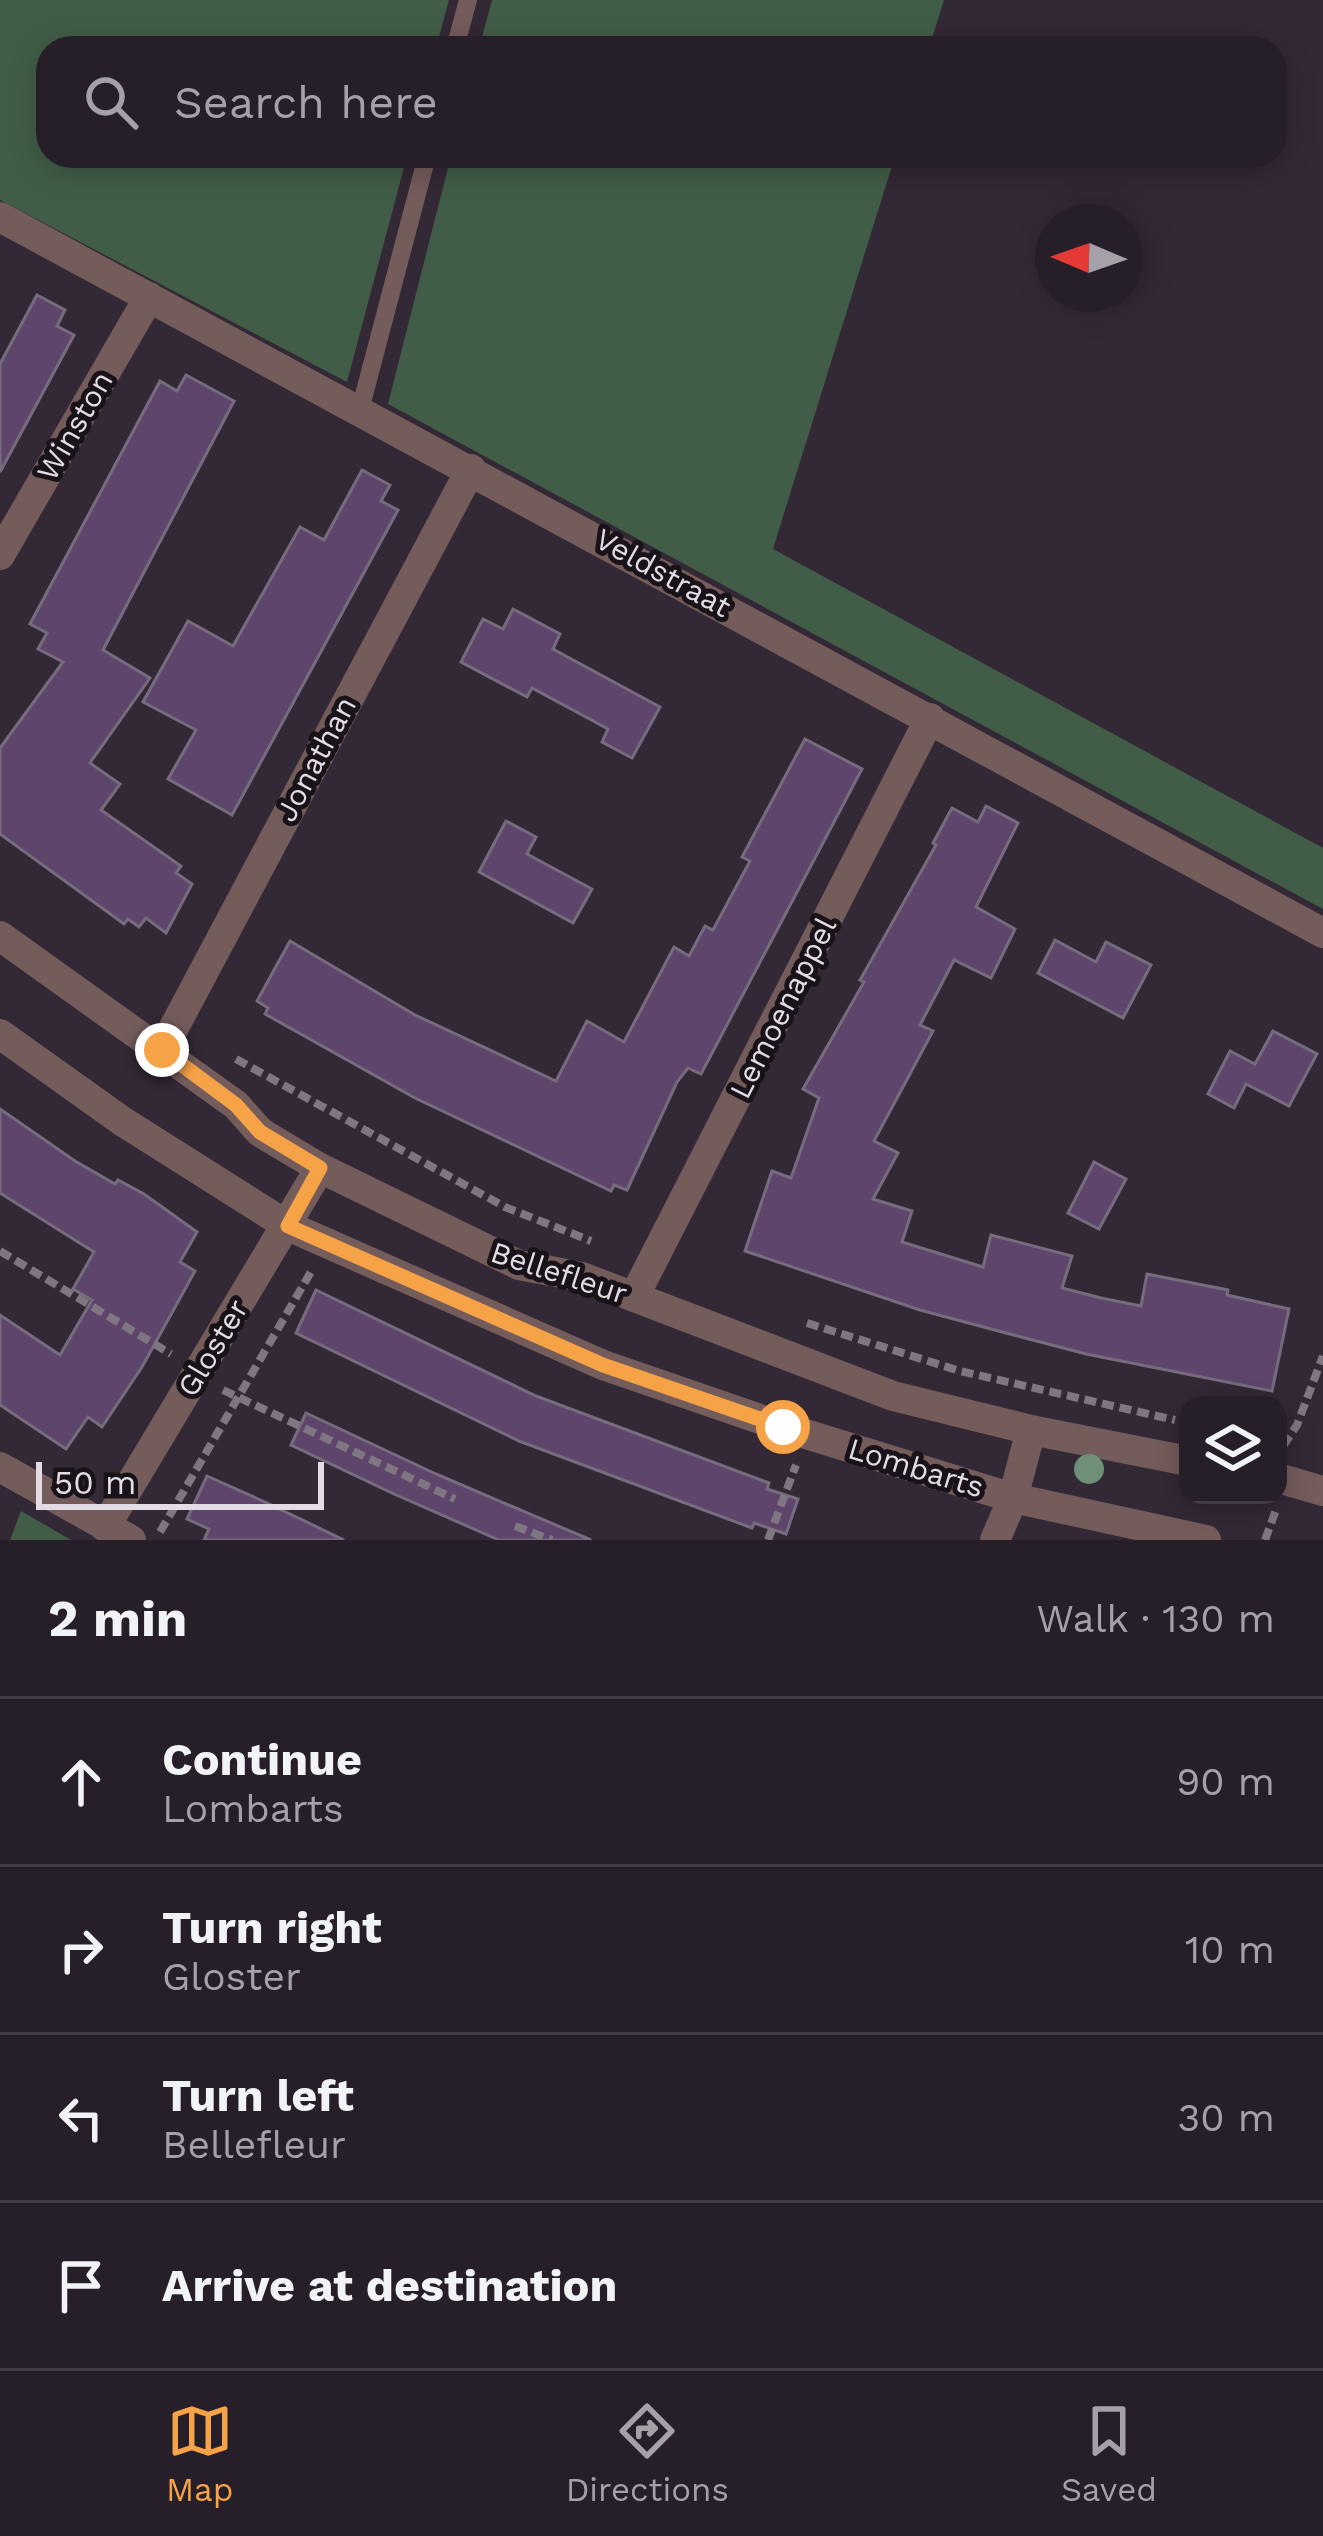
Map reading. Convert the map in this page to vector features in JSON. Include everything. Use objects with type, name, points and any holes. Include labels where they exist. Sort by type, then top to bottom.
[{"type":"street","name":"Veldstraat","points":[[0,217],[1323,933]]},
{"type":"street","name":"Winston","points":[[0,555],[149,297]]},
{"type":"street","name":"Jonathan","points":[[162,1050],[471,469]]},
{"type":"street","name":"Lemoenappel","points":[[634,1297],[930,718]]},
{"type":"street","name":"Bellefleur","points":[[0,936],[236,1105],[260,1132],[320,1168],[519,1265],[554,1269],[634,1297],[892,1396],[1030,1430],[1179,1458]]},
{"type":"street","name":"Lombarts","points":[[0,1034],[122,1121],[288,1226],[603,1365],[807,1435],[1013,1498],[1206,1540]]},
{"type":"street","name":"Gloster","points":[[118,1533],[320,1168]]},
{"type":"street","points":[[995,1540],[1013,1498],[1030,1430]]},
{"type":"street","points":[[0,1467],[118,1533]]},
{"type":"street","points":[[1287,1480],[1323,1491]]},
{"type":"lane","points":[[458,36],[468,0]]},
{"type":"lane","points":[[360,410],[424,168]]},
{"type":"path","points":[[226,1052],[505,1207],[652,1266]]},
{"type":"path","points":[[155,1540],[328,1242]]},
{"type":"path","points":[[802,1321],[960,1371],[1179,1421]]},
{"type":"path","points":[[1287,1436],[1297,1425],[1323,1356]]},
{"type":"path","points":[[768,1540],[807,1435]]},
{"type":"path","points":[[514,1526],[552,1540]]},
{"type":"green space","points":[[0,0],[449,0],[439,36],[36,36],[36,168],[404,168],[347,382],[0,200]]},
{"type":"green space","points":[[492,0],[944,0],[933,36],[482,36]]},
{"type":"green space","points":[[448,168],[891,168],[773,549],[1323,848],[1323,909],[388,404]]},
{"type":"green space","points":[[21,1511],[71,1540],[10,1540]]},
{"type":"building","points":[[37,295],[65,310],[57,326],[74,335],[0,472],[0,364]]},
{"type":"building","points":[[186,375],[234,401],[103,650],[150,678],[90,763],[120,784],[101,810],[181,866],[176,873],[192,884],[166,933],[146,918],[139,927],[128,919],[124,924],[0,834],[0,748],[63,662],[38,649],[47,633],[30,624],[160,381],[177,391]]},
{"type":"building","points":[[362,470],[390,485],[381,501],[398,510],[232,815],[168,779],[196,730],[143,702],[188,621],[233,646],[300,527],[324,540]]},
{"type":"building","points":[[513,609],[560,634],[553,649],[660,707],[632,758],[602,742],[608,729],[532,688],[527,697],[461,662],[483,619],[503,629]]},
{"type":"building","points":[[805,739],[862,769],[701,1074],[688,1068],[677,1082],[627,1190],[614,1185],[611,1191],[415,1098],[265,1014],[268,1008],[257,1001],[290,941],[415,1015],[556,1081],[587,1021],[624,1042],[674,947],[689,956],[705,926],[713,930],[750,861],[742,857]]},
{"type":"building","points":[[986,806],[1018,823],[976,907],[1015,929],[991,978],[954,960],[920,1025],[933,1031],[874,1141],[898,1153],[873,1199],[912,1211],[902,1242],[983,1267],[991,1235],[1072,1256],[1062,1288],[1141,1306],[1147,1274],[1228,1290],[1227,1295],[1289,1309],[1272,1391],[1006,1333],[920,1310],[745,1251],[772,1171],[791,1178],[819,1098],[803,1089],[864,982],[860,980],[933,843],[952,808],[978,822]]},
{"type":"building","points":[[506,821],[536,837],[527,854],[592,889],[573,923],[479,872]]},
{"type":"building","points":[[1055,940],[1096,962],[1106,942],[1151,965],[1123,1018],[1038,973]]},
{"type":"building","points":[[1273,1031],[1317,1054],[1289,1106],[1246,1084],[1234,1108],[1208,1094],[1230,1051],[1255,1064]]},
{"type":"building","points":[[0,1109],[75,1161],[144,1194],[197,1232],[180,1262],[195,1271],[142,1367],[102,1427],[88,1417],[66,1449],[0,1405],[0,1315],[60,1355],[92,1300],[73,1289],[94,1252],[0,1193]]},
{"type":"building","points":[[1094,1162],[1126,1179],[1099,1229],[1068,1213]]},
{"type":"building","points":[[316,1290],[536,1396],[769,1483],[767,1489],[798,1499],[786,1534],[754,1523],[752,1528],[519,1441],[296,1333]]},
{"type":"building","points":[[306,1413],[591,1540],[499,1540],[394,1494],[291,1445]]},
{"type":"building","points":[[207,1476],[344,1540],[204,1540],[209,1529],[187,1519]]},
{"type":"route","points":[[162,1050],[236,1105],[260,1132],[320,1168],[288,1226],[603,1365],[783,1427]]}]
